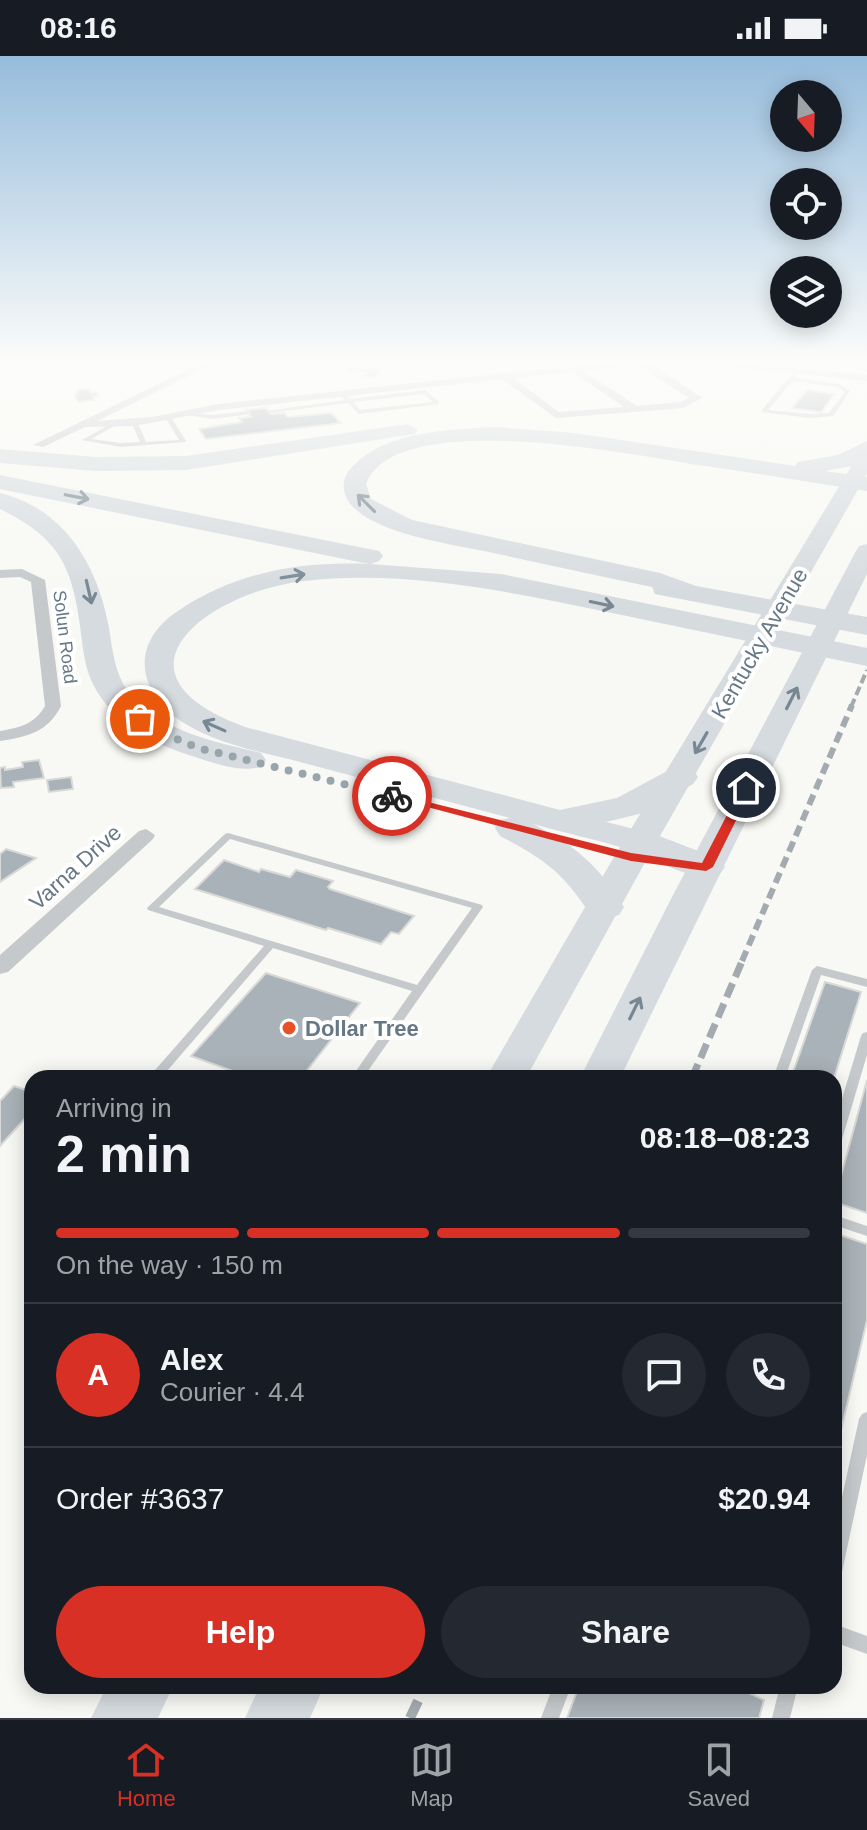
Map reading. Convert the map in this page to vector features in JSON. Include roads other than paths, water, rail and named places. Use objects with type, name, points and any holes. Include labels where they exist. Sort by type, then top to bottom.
[{"type":"highway","points":[[0,458],[107,464],[186,463],[360,438]]},
{"type":"highway","points":[[442,438],[407,444],[375,457],[358,474],[354,484],[363,504],[404,526],[660,581],[688,592]]},
{"type":"highway","points":[[555,438],[748,467],[815,483],[827,490],[858,481]]},
{"type":"highway","points":[[602,438],[787,466],[858,481]]},
{"type":"highway","points":[[787,466],[836,464],[867,448]]},
{"type":"highway","points":[[0,458],[867,626]]},
{"type":"highway","points":[[0,482],[867,657]]},
{"type":"highway","points":[[0,500],[42,523],[73,555],[89,588],[104,677],[118,699],[150,726],[198,748],[513,828],[636,850],[706,867]]},
{"type":"highway","points":[[526,587],[376,571],[322,572],[267,581],[220,597],[183,620],[165,640],[159,654],[159,669],[168,691],[181,706],[222,730],[551,819],[636,850]]},
{"type":"highway","points":[[551,819],[617,811],[681,777]]},
{"type":"highway","points":[[513,828],[579,867],[605,907]]},
{"type":"main road","name":"Kentucky Avenue","points":[[511,1070],[636,850],[858,481]]},
{"type":"main road","points":[[604,1070],[867,551]]},
{"type":"main road","points":[[122,1718],[138,1694]]},
{"type":"main road","points":[[276,1718],[290,1694]]},
{"type":"street","points":[[39,445],[55,438]]},
{"type":"street","name":"Solun Road","points":[[0,736],[22,733],[47,720],[53,706],[38,580],[29,575],[7,573]]},
{"type":"street","name":"Varna Drive","points":[[0,967],[146,835]]},
{"type":"lane","points":[[89,438],[85,440],[144,444],[183,441],[181,438]]},
{"type":"lane","points":[[141,438],[144,444]]},
{"type":"lane","points":[[363,1070],[420,990],[478,907],[228,836],[152,908],[420,990]]},
{"type":"lane","points":[[161,1070],[270,945]]},
{"type":"lane","points":[[782,1070],[817,970],[867,983]]},
{"type":"lane","points":[[842,1119],[867,1036]]},
{"type":"lane","points":[[842,1223],[867,1231]]},
{"type":"lane","points":[[842,1535],[867,1419]]},
{"type":"lane","points":[[842,1636],[867,1645]]},
{"type":"lane","points":[[550,1718],[559,1694]]},
{"type":"lane","points":[[781,1718],[786,1694]]},
{"type":"railway","points":[[851,707],[867,670]]},
{"type":"railway","points":[[742,961],[852,705]]},
{"type":"railway","points":[[695,1070],[743,959]]},
{"type":"railway","points":[[410,1718],[421,1694]]},
{"type":"place","name":"Dollar Tree","points":[[289,1028]]}]
